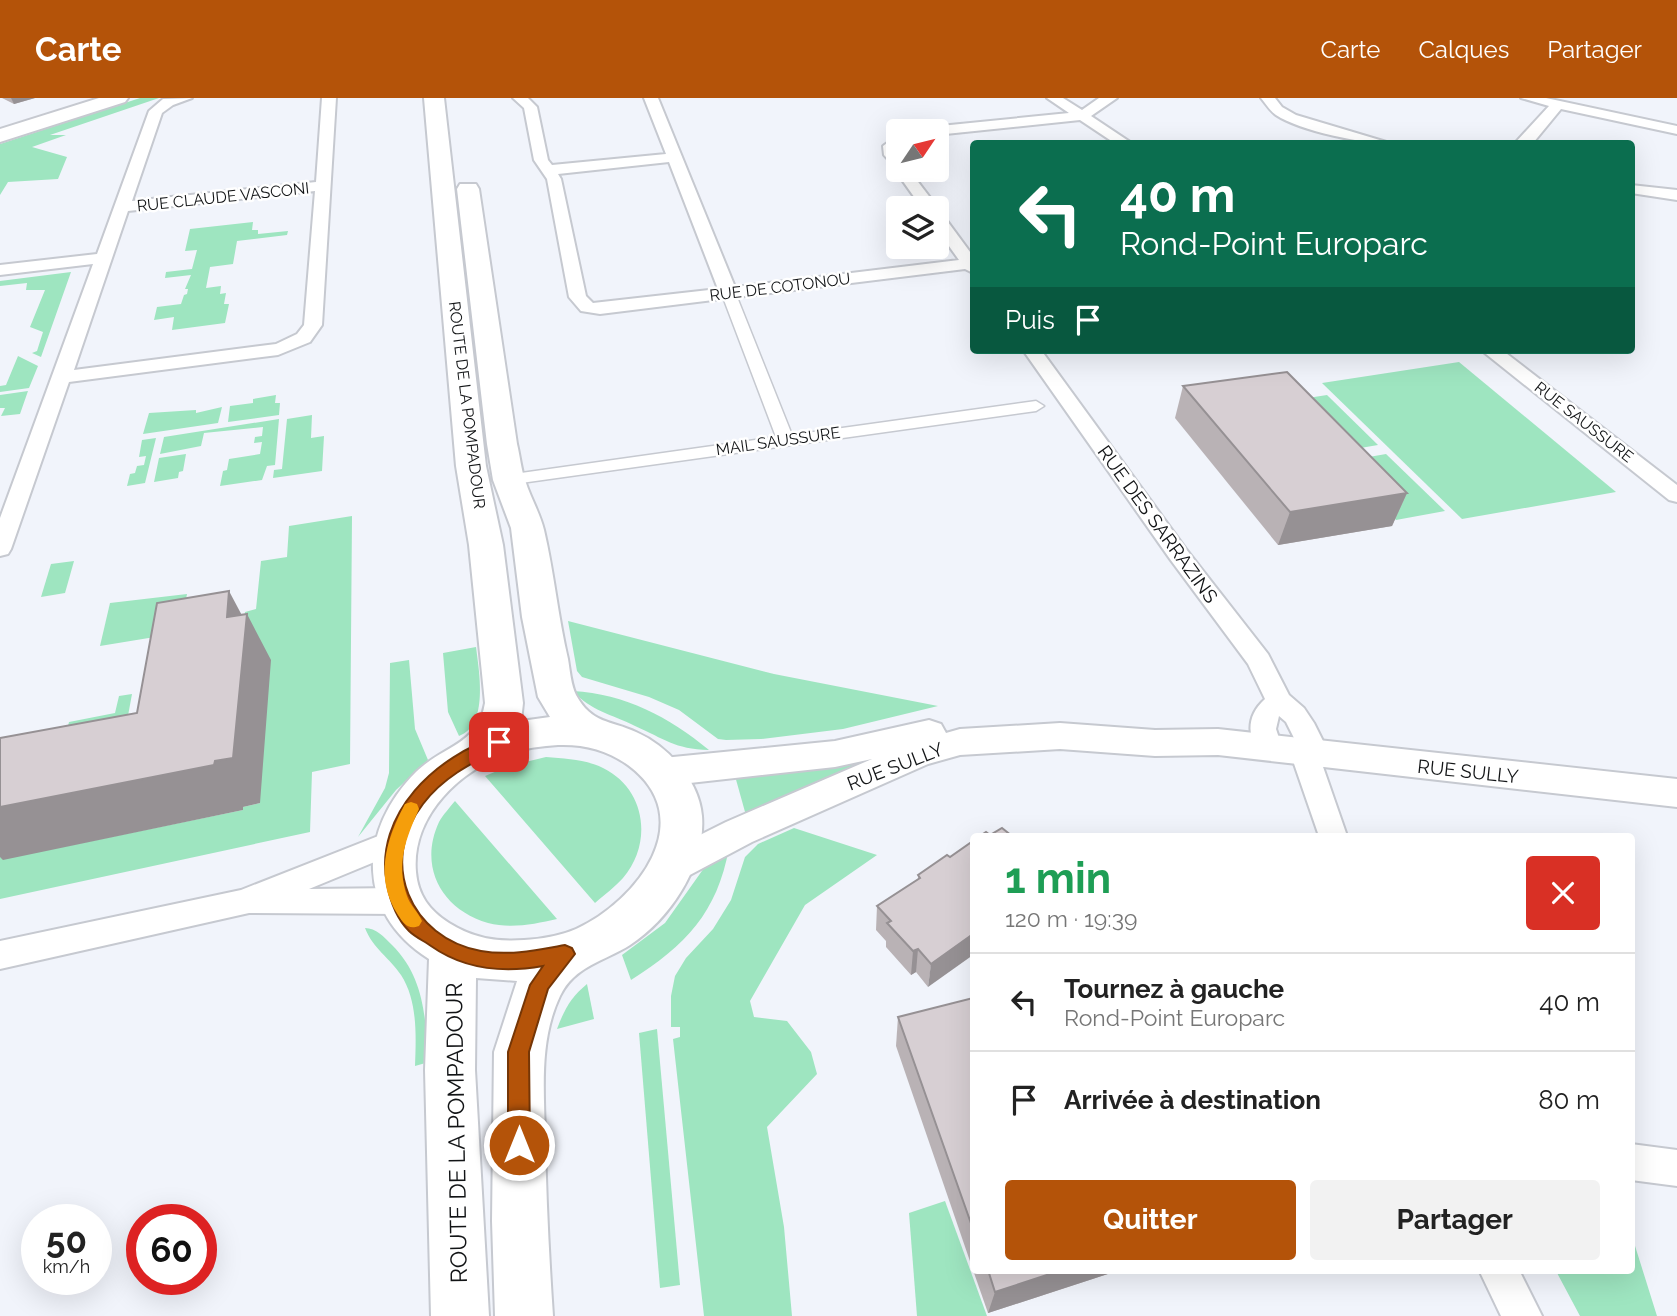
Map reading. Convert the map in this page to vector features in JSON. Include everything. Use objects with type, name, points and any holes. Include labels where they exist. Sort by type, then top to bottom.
[{"type":"main road","points":[[0,136],[118,98]]},
{"type":"main road","name":"ROUTE DE LA POMPADOUR","points":[[434,98],[472,471],[486,545],[504,703],[501,723],[484,747]]},
{"type":"main road","points":[[447,98],[447,123],[459,129]]},
{"type":"main road","name":"ROUTE DE LA POMPADOUR","points":[[466,172],[509,480],[527,528],[540,617],[558,696],[581,731]]},
{"type":"main road","points":[[542,731],[581,731],[621,741],[645,755],[663,772],[673,790],[681,811],[681,838],[673,866],[660,888],[639,912],[603,938],[565,954],[517,962],[480,959],[453,950],[416,925],[399,901],[392,867],[396,841],[405,817],[433,781],[454,764],[484,747],[513,737],[542,731]]},
{"type":"main road","name":"ROUTE DE LA POMPADOUR","points":[[453,950],[450,1070],[460,1316]]},
{"type":"main road","points":[[524,1316],[519,1221],[519,1052],[540,985],[565,954]]},
{"type":"street","points":[[0,549],[156,111],[168,102],[185,98]]},
{"type":"street","points":[[61,377],[278,349],[299,342],[309,334],[313,324],[329,98]]},
{"type":"street","points":[[520,98],[530,107],[539,155],[550,170],[674,157]]},
{"type":"street","points":[[651,98],[785,439]]},
{"type":"street","points":[[1054,98],[1120,140]]},
{"type":"street","points":[[949,129],[1083,116],[1095,104],[1110,98]]},
{"type":"street","points":[[1268,98],[1278,110],[1291,118],[1371,140]]},
{"type":"street","points":[[1528,98],[1677,130]]},
{"type":"street","points":[[1527,140],[1557,105]]},
{"type":"street","name":"RUE DE COTONOU","points":[[550,170],[578,296],[580,302],[587,307],[600,309],[970,265]]},
{"type":"street","name":"RUE CLAUDE VASCONI","points":[[124,207],[323,186]]},
{"type":"street","points":[[1635,190],[1677,195]]},
{"type":"street","points":[[949,234],[970,262]]},
{"type":"street","points":[[0,270],[104,258]]},
{"type":"street","name":"RUE DES SARRAZINS","points":[[1035,354],[1178,554],[1259,660],[1279,701],[1295,715],[1305,730],[1332,833]]},
{"type":"street","name":"RUE SAUSSURE","points":[[1495,354],[1677,495]]},
{"type":"street","name":"MAIL SAUSSURE","points":[[521,478],[1035,406]]},
{"type":"street","points":[[1268,747],[1263,729],[1265,714],[1279,701]]},
{"type":"street","name":"RUE SULLY","points":[[663,772],[835,754],[986,720],[1032,716],[1084,717],[1154,725],[1218,742]]},
{"type":"street","name":"RUE SULLY","points":[[673,866],[739,832],[919,753],[960,742],[1060,736],[1155,743],[1218,742],[1677,793]]},
{"type":"street","points":[[0,955],[243,902],[396,841]]},
{"type":"street","points":[[243,902],[399,901]]},
{"type":"street","points":[[1635,1162],[1677,1168]]},
{"type":"street","points":[[1500,1274],[1522,1316]]},
{"type":"green space","points":[[140,98],[159,98],[50,135],[66,135],[32,147],[67,157],[58,179],[8,182],[0,195],[0,144]]},
{"type":"green space","points":[[253,222],[252,230],[258,230],[258,234],[288,231],[287,235],[237,241],[233,264],[210,267],[206,288],[221,286],[220,294],[226,293],[224,304],[229,304],[225,323],[172,330],[174,317],[154,320],[157,307],[181,304],[187,294],[188,289],[185,289],[191,275],[165,278],[166,272],[192,269],[197,250],[185,251],[190,229]]},
{"type":"green space","points":[[71,272],[41,357],[32,353],[37,351],[43,332],[30,327],[45,290],[26,290],[27,283],[0,286],[0,281]]},
{"type":"green space","points":[[18,356],[38,366],[29,388],[0,392],[0,386],[6,385]]},
{"type":"green space","points":[[1459,362],[1616,492],[1462,519],[1322,383]]},
{"type":"green space","points":[[28,391],[20,414],[1,416],[5,408],[0,408],[0,395]]},
{"type":"green space","points":[[276,395],[275,403],[280,403],[279,415],[228,422],[230,406],[253,403],[253,399]]},
{"type":"green space","points":[[1327,395],[1378,445],[1331,453],[1282,402]]},
{"type":"green space","points":[[222,407],[218,423],[143,434],[149,413],[196,410],[196,413]]},
{"type":"green space","points":[[312,415],[311,438],[324,436],[322,471],[273,478],[274,470],[282,469],[287,419]]},
{"type":"green space","points":[[279,419],[275,465],[267,466],[262,480],[220,486],[229,459],[260,454],[262,442],[254,443],[255,437],[262,436],[263,427],[204,433],[201,446],[160,454],[164,437]]},
{"type":"green space","points":[[156,438],[145,483],[127,486],[130,474],[135,473],[137,466],[144,465],[146,456],[139,457],[142,440]]},
{"type":"green space","points":[[186,454],[183,471],[179,472],[178,478],[154,482],[159,458]]},
{"type":"green space","points":[[1386,454],[1445,511],[1396,520],[1340,462]]},
{"type":"green space","points":[[352,516],[350,764],[312,772],[310,832],[0,899],[0,817],[3,859],[243,810],[243,807],[260,803],[242,639],[245,612],[256,609],[261,561],[287,557],[289,526]]},
{"type":"green space","points":[[74,561],[65,593],[41,597],[51,564]]},
{"type":"green space","points":[[187,594],[181,626],[167,635],[100,646],[110,603]]},
{"type":"green space","points":[[568,621],[774,674],[938,706],[843,729],[761,739],[718,739],[679,710],[649,697],[582,677],[577,671]]},
{"type":"green space","points":[[476,647],[480,683],[478,709],[475,721],[459,736],[448,712],[443,653]]},
{"type":"green space","points":[[409,660],[415,729],[428,760],[396,790],[358,837],[385,788],[389,773],[390,663]]},
{"type":"green space","points":[[573,691],[611,697],[646,709],[678,727],[709,750],[687,748],[670,742],[594,708]]},
{"type":"green space","points":[[132,694],[125,732],[68,726],[69,722],[115,713],[119,696]]},
{"type":"green space","points":[[546,757],[582,761],[603,768],[617,777],[636,803],[641,833],[633,864],[623,878],[595,903],[485,776],[509,766]]},
{"type":"green space","points":[[869,762],[747,819],[735,776]]},
{"type":"green space","points":[[455,801],[557,919],[523,925],[497,925],[472,917],[447,897],[438,884],[431,855],[439,822]]},
{"type":"green space","points":[[794,828],[877,855],[805,905],[750,1001],[754,1017],[787,1021],[811,1052],[817,1074],[767,1127],[784,1227],[792,1316],[704,1316],[673,1039],[680,1037],[680,1027],[671,1027],[671,996],[675,976],[686,958],[713,929],[731,900],[745,857],[758,844]]},
{"type":"green space","points":[[729,848],[716,891],[696,925],[668,954],[631,980],[622,955],[665,923],[709,861]]},
{"type":"green space","points":[[365,928],[376,931],[386,939],[411,971],[421,999],[429,1062],[415,1066],[415,1019],[407,985],[397,969],[372,942]]},
{"type":"green space","points":[[587,984],[594,1019],[557,1029],[569,1004]]},
{"type":"green space","points":[[657,1029],[680,1285],[660,1288],[639,1033]]},
{"type":"green space","points":[[945,1201],[987,1316],[917,1316],[909,1213]]},
{"type":"green space","points":[[1635,1246],[1657,1316],[1580,1316],[1558,1274],[1635,1274]]},
{"type":"building","points":[[1287,372],[1407,493],[1290,512],[1183,386]]},
{"type":"building","points":[[229,591],[227,617],[247,614],[233,758],[215,761],[214,765],[0,807],[0,738],[137,713],[157,603]]},
{"type":"building","points":[[1002,828],[1008,833],[993,833]]},
{"type":"building","points":[[970,843],[970,936],[931,964],[918,949],[913,951],[887,923],[891,921],[877,906],[920,878],[918,875],[947,855],[950,857]]},
{"type":"building","points":[[970,999],[970,1221],[898,1017]]},
{"type":"building","points":[[989,1274],[1050,1274],[995,1292]]},
{"type":"slow traffic","points":[[411,809],[396,841],[392,867],[399,901],[413,921]]},
{"type":"route","points":[[499,742],[454,764],[418,798],[405,817],[396,841],[392,867],[399,901],[416,925],[453,950],[480,959],[517,962],[565,954],[540,985],[519,1052],[519,1145]]}]
